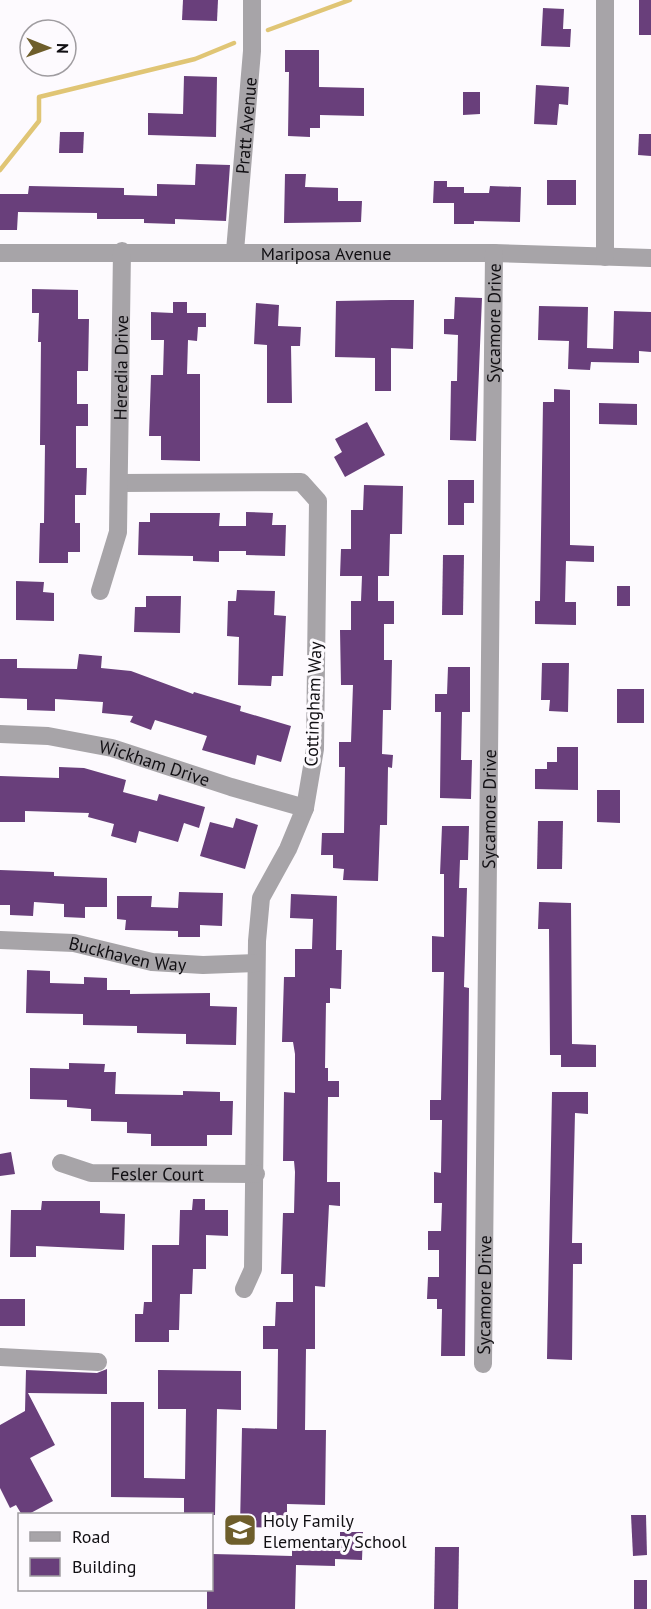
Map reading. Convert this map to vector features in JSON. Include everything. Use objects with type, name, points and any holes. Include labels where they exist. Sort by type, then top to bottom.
[{"type":"street","name":"Pratt Avenue","points":[[235,252],[252,51],[252,0]]},
{"type":"street","points":[[605,0],[605,256]]},
{"type":"street","name":"Mariposa Avenue","points":[[0,253],[122,251],[494,253],[651,258]]},
{"type":"street","name":"Heredia Drive","points":[[100,591],[118,532],[122,251]]},
{"type":"street","name":"Sycamore Drive","points":[[483,1364],[494,253]]},
{"type":"street","name":"Cottingham Way","points":[[120,483],[301,482],[318,501],[315,749],[305,808],[288,849],[261,898],[256,963],[256,1174],[253,1269],[244,1289]]},
{"type":"street","name":"Wickham Drive","points":[[0,734],[48,736],[112,748],[231,788],[305,808]]},
{"type":"street","name":"Buckhaven Way","points":[[0,940],[74,943],[152,962],[203,965],[256,963]]},
{"type":"street","name":"Fesler Court","points":[[61,1163],[92,1173],[256,1174]]},
{"type":"street","points":[[0,1357],[98,1362]]},
{"type":"building","points":[[183,0],[218,0],[217,21],[182,20]]},
{"type":"building","points":[[639,0],[651,0],[651,35],[639,35]]},
{"type":"building","points":[[543,8],[564,9],[563,29],[571,29],[570,47],[541,46]]},
{"type":"building","points":[[285,50],[319,50],[319,87],[364,88],[364,116],[320,115],[320,128],[310,128],[310,137],[288,136],[289,72],[285,72]]},
{"type":"building","points":[[184,76],[217,77],[216,137],[148,135],[148,113],[183,114]]},
{"type":"building","points":[[536,85],[569,87],[568,105],[559,104],[557,125],[534,124]]},
{"type":"building","points":[[463,92],[480,92],[480,114],[463,115]]},
{"type":"building","points":[[60,132],[84,132],[83,153],[59,153]]},
{"type":"building","points":[[639,134],[651,134],[651,156],[638,155]]},
{"type":"building","points":[[196,164],[230,165],[226,221],[175,219],[175,224],[144,223],[144,219],[97,219],[97,213],[18,212],[17,230],[0,230],[0,194],[28,194],[29,186],[124,188],[124,195],[157,196],[157,184],[195,185]]},
{"type":"building","points":[[285,174],[306,174],[305,187],[338,188],[338,201],[362,201],[361,222],[284,223]]},
{"type":"building","points":[[547,180],[576,180],[576,205],[547,205]]},
{"type":"building","points":[[434,181],[447,181],[447,187],[464,187],[464,193],[489,193],[490,186],[521,187],[520,222],[474,221],[474,224],[454,224],[454,203],[433,203]]},
{"type":"building","points":[[32,289],[78,290],[78,319],[89,319],[88,371],[77,371],[77,404],[88,404],[88,426],[76,426],[76,468],[87,468],[86,495],[75,495],[75,523],[80,523],[80,552],[68,552],[68,563],[39,563],[40,523],[44,523],[45,445],[40,445],[39,313],[32,313]]},
{"type":"building","points":[[455,297],[482,298],[476,441],[450,440],[451,381],[457,381],[458,335],[444,334],[444,319],[454,319]]},
{"type":"building","points":[[414,300],[413,349],[391,348],[391,391],[375,391],[375,358],[335,357],[336,301]]},
{"type":"building","points":[[173,302],[187,302],[187,313],[206,313],[206,327],[198,327],[197,341],[188,340],[187,374],[200,374],[200,461],[161,460],[161,436],[149,436],[151,375],[163,375],[164,340],[151,340],[151,312],[173,313]]},
{"type":"building","points":[[256,303],[279,305],[278,326],[301,327],[300,346],[291,346],[292,403],[267,403],[267,345],[254,344]]},
{"type":"building","points":[[539,306],[588,307],[587,348],[613,349],[614,311],[651,312],[651,352],[639,351],[639,363],[591,362],[590,370],[568,369],[569,341],[538,340]]},
{"type":"building","points":[[554,389],[570,390],[570,545],[594,546],[594,562],[566,561],[565,602],[576,602],[576,625],[535,624],[535,601],[540,601],[543,402],[554,402]]},
{"type":"building","points":[[599,403],[637,404],[637,425],[599,424]]},
{"type":"building","points":[[367,422],[385,455],[345,477],[334,457],[342,452],[335,439]]},
{"type":"building","points":[[448,480],[474,480],[474,503],[464,503],[464,525],[448,525]]},
{"type":"building","points":[[364,485],[403,486],[402,534],[390,534],[389,576],[378,576],[378,601],[394,601],[394,624],[384,624],[384,660],[392,660],[391,710],[383,710],[382,754],[393,755],[392,768],[388,767],[387,825],[380,825],[378,881],[343,880],[344,869],[333,868],[333,855],[321,855],[322,833],[344,833],[345,767],[339,767],[339,742],[351,742],[353,685],[341,685],[340,630],[351,630],[351,601],[361,601],[362,576],[340,576],[341,549],[351,549],[351,510],[363,510]]},
{"type":"building","points":[[246,512],[273,513],[272,525],[286,525],[285,556],[246,555],[246,551],[219,551],[219,562],[193,561],[193,556],[138,555],[139,522],[150,522],[150,513],[220,513],[219,526],[246,526]]},
{"type":"building","points":[[443,555],[464,555],[463,615],[442,615]]},
{"type":"building","points":[[16,581],[44,582],[43,592],[54,593],[54,621],[16,620]]},
{"type":"building","points":[[617,586],[630,586],[630,606],[617,606]]},
{"type":"building","points":[[237,590],[275,591],[274,615],[286,616],[283,676],[272,676],[271,686],[238,685],[239,637],[227,636],[228,601],[236,601]]},
{"type":"building","points":[[146,596],[181,596],[180,633],[134,632],[135,607],[146,607]]},
{"type":"building","points":[[79,654],[102,656],[101,668],[131,671],[193,694],[194,692],[241,706],[240,711],[291,726],[281,762],[257,755],[255,765],[202,750],[207,736],[155,720],[151,730],[130,722],[133,716],[102,713],[103,702],[55,699],[55,711],[27,710],[27,699],[0,698],[0,659],[17,659],[17,668],[77,669]]},
{"type":"building","points":[[542,663],[569,663],[568,712],[549,711],[550,700],[541,700]]},
{"type":"building","points":[[448,667],[470,667],[470,712],[462,712],[461,760],[472,760],[471,799],[440,798],[441,712],[435,712],[435,694],[447,694]]},
{"type":"building","points":[[617,689],[644,689],[644,723],[617,723]]},
{"type":"building","points":[[557,747],[578,747],[578,790],[535,789],[535,769],[547,769],[547,762],[557,762]]},
{"type":"building","points":[[59,767],[84,768],[126,780],[123,792],[157,801],[159,794],[205,807],[199,828],[184,823],[178,842],[139,831],[136,843],[111,836],[114,824],[88,817],[89,813],[25,811],[25,822],[0,822],[0,776],[59,778]]},
{"type":"building","points":[[597,790],[620,790],[620,823],[597,822]]},
{"type":"building","points":[[236,818],[258,825],[245,869],[200,856],[210,822],[233,828]]},
{"type":"building","points":[[538,821],[563,821],[562,869],[537,869]]},
{"type":"building","points":[[442,826],[469,826],[468,860],[460,860],[459,888],[467,888],[464,987],[469,988],[465,1356],[441,1356],[442,1309],[437,1309],[437,1299],[427,1299],[428,1277],[439,1277],[439,1250],[428,1250],[428,1231],[441,1231],[442,1203],[434,1203],[434,1172],[441,1173],[442,1120],[430,1120],[430,1100],[441,1100],[444,972],[432,972],[432,936],[444,937],[444,874],[440,874]]},
{"type":"building","points":[[0,870],[54,872],[54,876],[107,878],[107,907],[85,907],[85,918],[64,917],[64,904],[34,902],[33,916],[10,915],[10,905],[0,905]]},
{"type":"building","points":[[179,892],[223,893],[222,926],[200,925],[200,937],[178,937],[178,931],[125,930],[126,920],[117,919],[117,896],[152,896],[151,907],[178,908]]},
{"type":"building","points":[[291,894],[337,896],[336,950],[342,950],[341,989],[330,988],[330,1003],[326,1003],[325,1068],[328,1068],[328,1081],[339,1081],[339,1097],[328,1097],[327,1182],[340,1182],[340,1206],[329,1205],[325,1287],[315,1286],[315,1349],[306,1349],[305,1430],[326,1430],[325,1505],[287,1504],[287,1528],[240,1527],[242,1428],[277,1429],[278,1349],[263,1349],[263,1326],[275,1326],[276,1302],[293,1302],[293,1274],[281,1274],[283,1213],[294,1213],[295,1172],[294,1161],[283,1161],[284,1092],[295,1093],[293,1042],[282,1042],[284,977],[295,977],[295,949],[312,949],[313,919],[290,918]]},
{"type":"building","points":[[539,902],[571,903],[572,1044],[596,1045],[596,1067],[561,1067],[561,1055],[550,1055],[549,929],[538,929]]},
{"type":"building","points":[[27,970],[50,971],[50,983],[84,984],[84,977],[107,978],[107,990],[130,990],[130,994],[210,993],[210,1006],[237,1007],[236,1045],[186,1044],[186,1034],[137,1033],[137,1026],[83,1025],[83,1014],[26,1013]]},
{"type":"building","points":[[69,1063],[105,1064],[104,1072],[116,1072],[115,1094],[183,1095],[183,1091],[220,1092],[220,1101],[233,1101],[232,1135],[207,1135],[207,1146],[151,1146],[151,1134],[127,1133],[127,1122],[91,1121],[91,1109],[67,1107],[67,1100],[30,1099],[30,1068],[69,1069]]},
{"type":"building","points":[[552,1092],[588,1092],[588,1114],[575,1113],[572,1243],[582,1243],[582,1264],[573,1264],[572,1360],[547,1359]]},
{"type":"building","points":[[11,1152],[15,1174],[0,1176],[0,1154]]},
{"type":"building","points":[[193,1199],[205,1199],[205,1210],[228,1210],[228,1236],[206,1235],[206,1269],[193,1269],[192,1294],[180,1294],[179,1330],[169,1330],[169,1342],[135,1342],[135,1314],[143,1314],[144,1302],[152,1302],[152,1245],[179,1245],[180,1210],[192,1210]]},
{"type":"building","points":[[42,1201],[100,1201],[100,1213],[125,1214],[124,1250],[36,1246],[36,1257],[10,1257],[11,1210],[41,1210]]},
{"type":"building","points":[[0,1299],[25,1299],[25,1326],[0,1326]]},
{"type":"building","points":[[107,1369],[107,1394],[28,1393],[55,1445],[30,1458],[53,1501],[31,1513],[21,1513],[16,1505],[10,1508],[0,1488],[0,1425],[25,1411],[26,1370],[97,1373]]},
{"type":"building","points":[[158,1370],[241,1371],[241,1410],[217,1409],[215,1515],[213,1513],[184,1513],[184,1498],[111,1497],[111,1402],[144,1402],[144,1478],[185,1479],[186,1409],[158,1409]]},
{"type":"building","points":[[631,1515],[646,1515],[647,1555],[633,1556]]},
{"type":"building","points":[[340,1532],[363,1532],[362,1560],[335,1559],[335,1566],[296,1565],[295,1609],[207,1609],[207,1591],[213,1591],[213,1554],[292,1556],[292,1538],[340,1539]]},
{"type":"building","points":[[435,1547],[459,1547],[458,1609],[434,1609]]},
{"type":"building","points":[[634,1580],[647,1580],[647,1609],[634,1609]]},
{"type":"waterway","points":[[268,30],[350,0]]},
{"type":"waterway","points":[[0,170],[39,121],[39,97],[195,59],[234,43]]},
{"type":"place","name":"Holy Family Elementary School","points":[[240,1530]]}]
